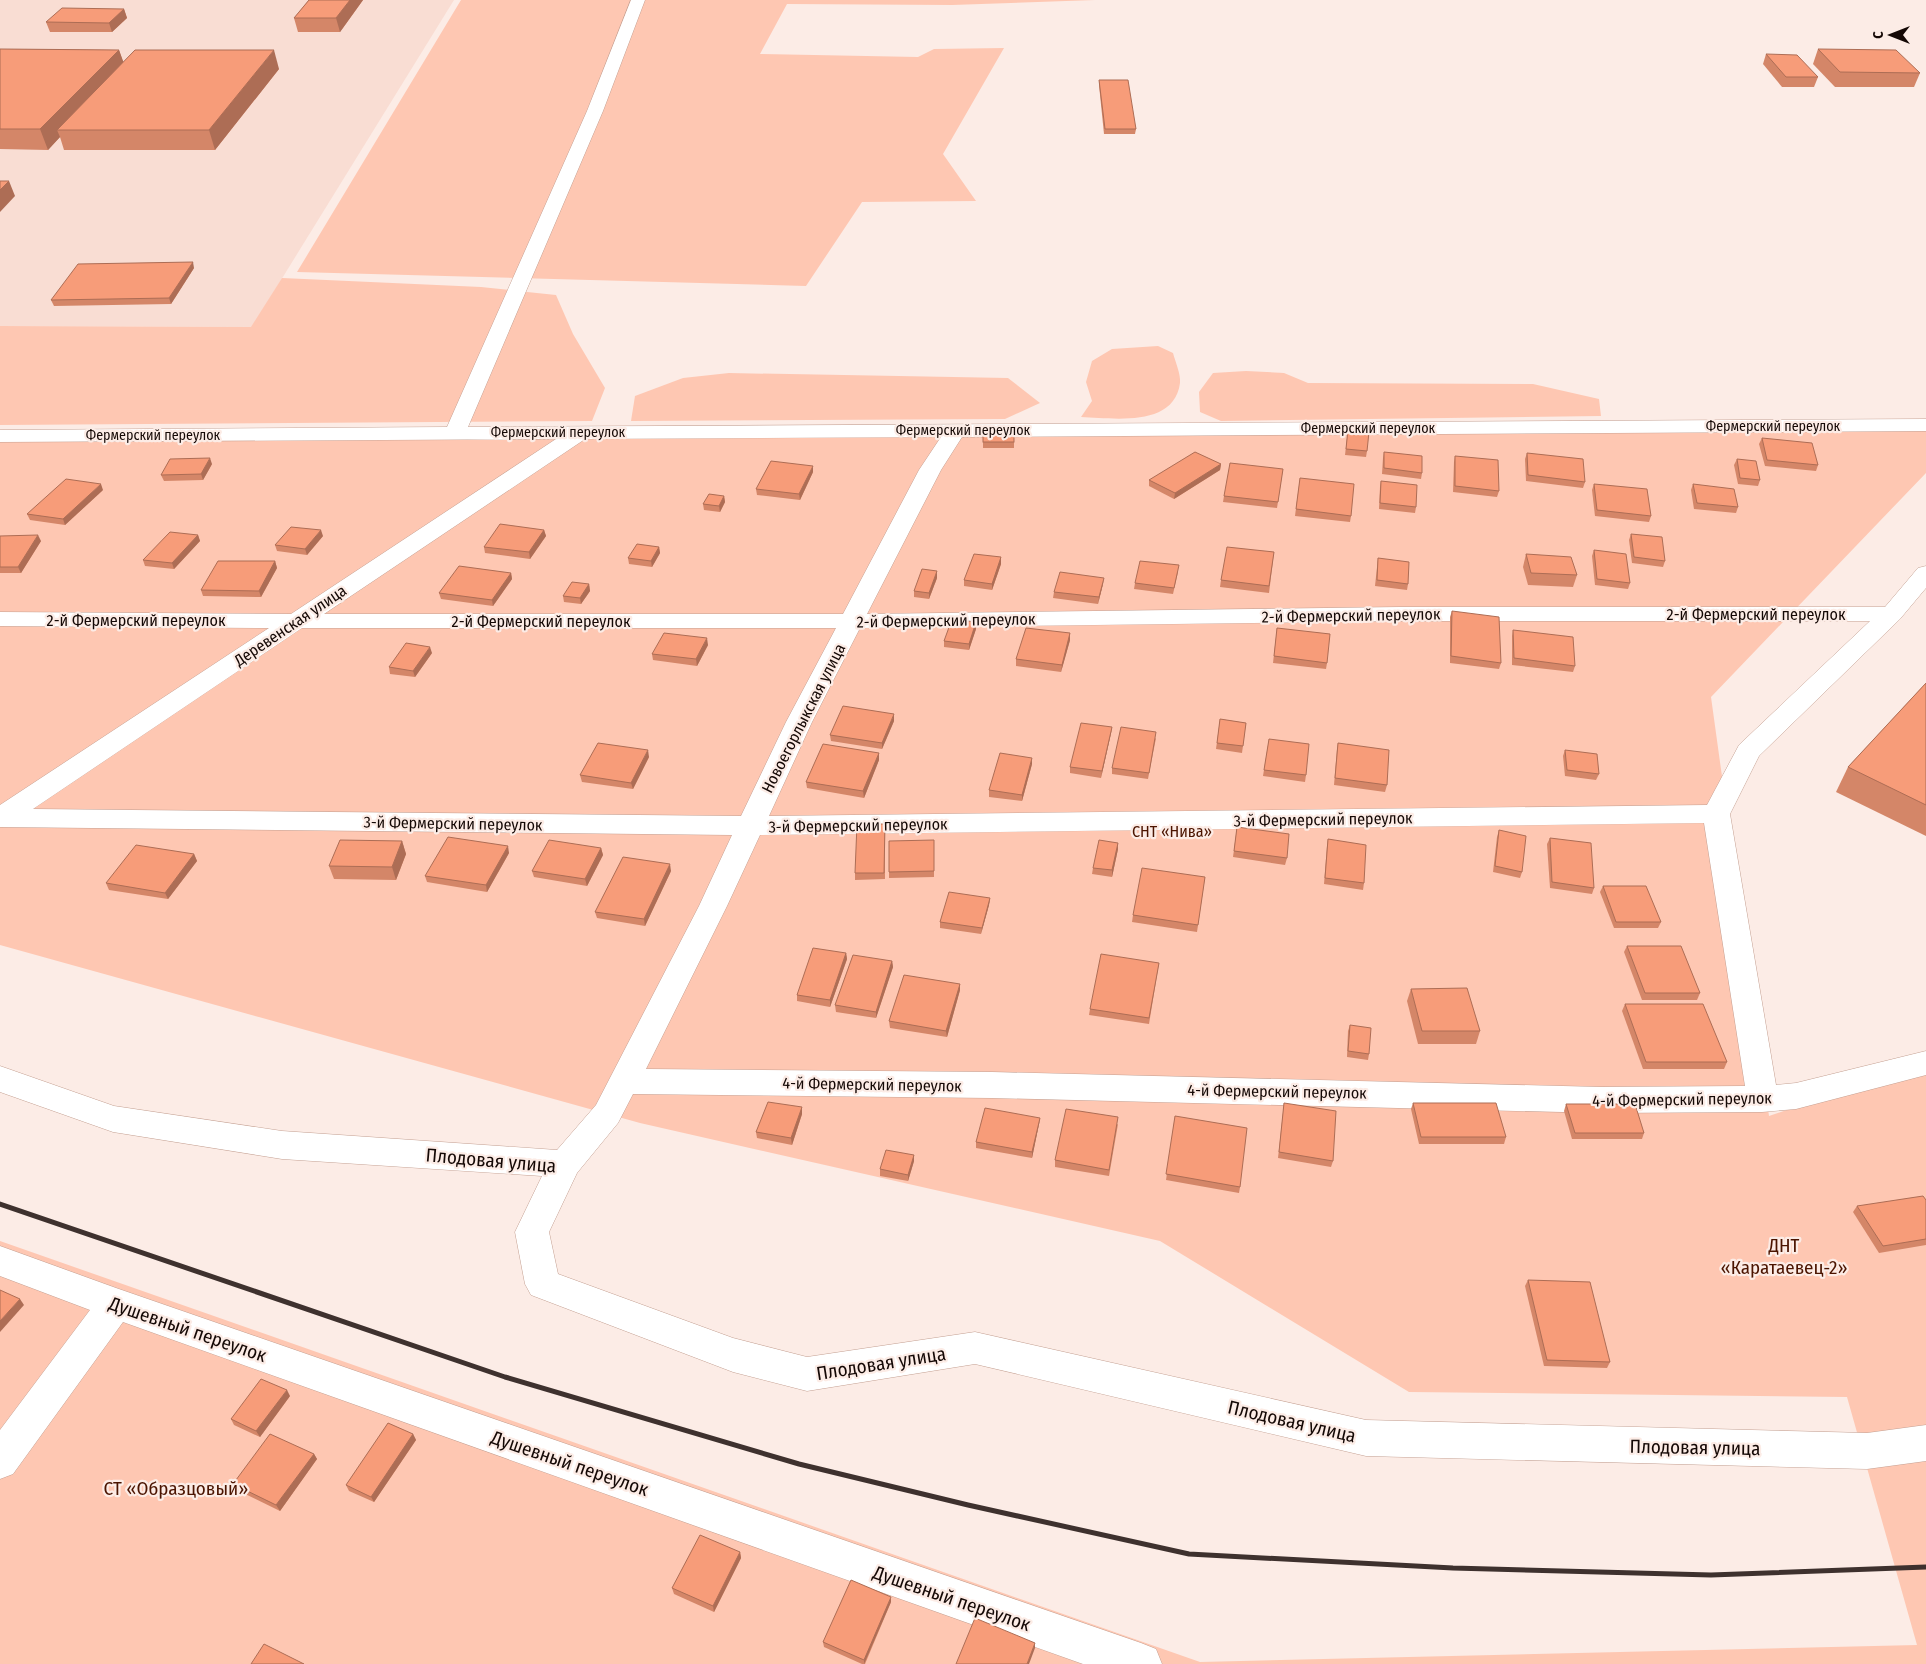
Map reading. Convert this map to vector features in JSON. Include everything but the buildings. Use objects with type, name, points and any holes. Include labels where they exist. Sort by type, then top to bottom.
[{"type":"street","points":[[456,433],[595,111],[638,0]]},
{"type":"street","name":"Фермерский переулок","points":[[0,436],[1926,425]]},
{"type":"street","name":"Новоегорлыкская улица","points":[[565,1164],[607,1114],[713,906],[799,722],[930,470],[956,430]]},
{"type":"street","name":"Деревенская улица","points":[[0,818],[581,432]]},
{"type":"street","points":[[1762,1099],[1758,1061],[1716,814],[1748,751],[1892,614],[1926,573]]},
{"type":"street","name":"2-й Фермерский переулок","points":[[0,618],[297,621],[853,621],[1400,614],[1892,614]]},
{"type":"street","name":"3-й Фермерский переулок","points":[[0,818],[749,826],[1716,814]]},
{"type":"street","name":"4-й Фермерский переулок","points":[[624,1081],[992,1085],[1601,1100],[1762,1099],[1796,1096],[1926,1063]]},
{"type":"street","name":"Плодовая улица","points":[[0,1079],[113,1119],[282,1145],[565,1164],[532,1232],[543,1284],[733,1355],[807,1374],[975,1348],[1366,1438],[1867,1451],[1926,1443]]},
{"type":"street","name":"Душевный переулок","points":[[0,1260],[116,1304],[1141,1664]]},
{"type":"street","points":[[0,1461],[116,1304]]},
{"type":"shaded area","points":[[0,0],[454,0],[252,327],[0,326]]},
{"type":"green space","points":[[461,0],[1095,0],[952,5],[787,4],[760,54],[918,57],[934,49],[1004,48],[943,154],[976,201],[862,202],[806,286],[297,272]]},
{"type":"green space","points":[[282,278],[481,287],[556,295],[573,334],[605,388],[592,421],[0,425],[0,326],[251,327]]},
{"type":"green space","points":[[1158,346],[1173,353],[1180,376],[1180,383],[1175,397],[1166,407],[1154,414],[1125,419],[1081,417],[1092,401],[1086,382],[1092,361],[1112,349]]},
{"type":"green space","points":[[1246,371],[1284,373],[1308,383],[1533,384],[1599,399],[1601,416],[1221,421],[1200,412],[1199,392],[1213,373]]},
{"type":"green space","points":[[729,373],[1008,378],[1040,403],[1005,419],[631,421],[635,396],[683,378]]},
{"type":"green space","name":"СНТ «Нива»","points":[[1926,425],[1926,473],[1711,697],[1769,1116],[1926,1062],[1926,1664],[0,1664],[0,1241],[1200,1662],[1917,1645],[1847,1397],[1409,1392],[1160,1241],[640,1123],[0,945],[0,436]]},
{"type":"railway","points":[[0,1204],[505,1377],[799,1464],[968,1505],[1189,1554],[1453,1568],[1711,1575],[1926,1567]]},
{"type":"park label","name":"ДНТ «Каратаевец-2»","points":[[1784,1256]]},
{"type":"park label","name":"СТ «Образцовый»","points":[[176,1488]]}]
